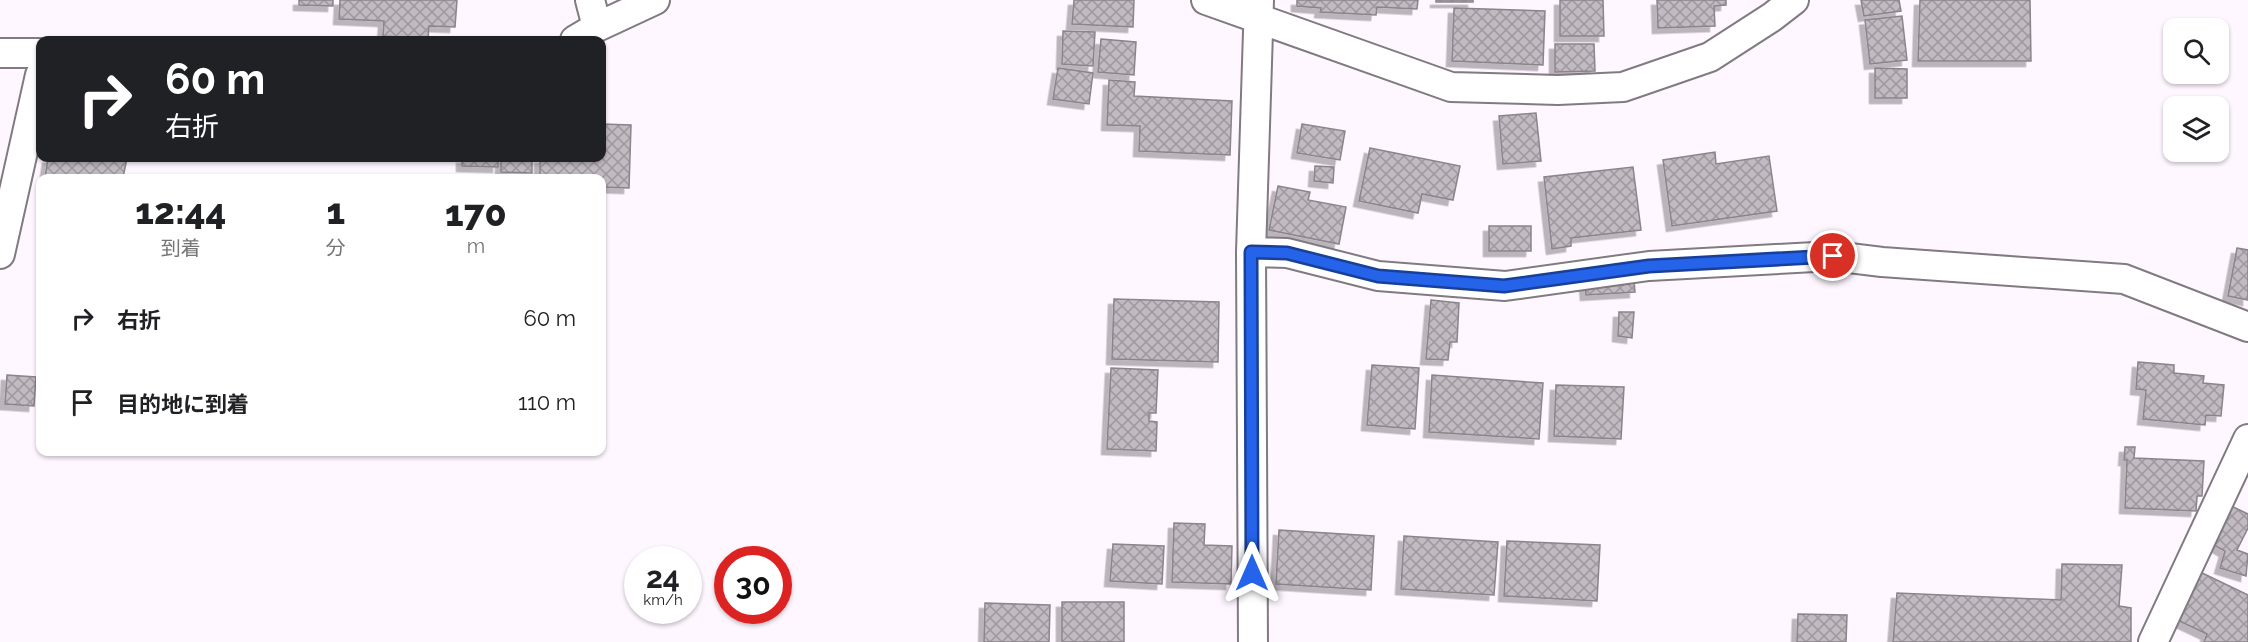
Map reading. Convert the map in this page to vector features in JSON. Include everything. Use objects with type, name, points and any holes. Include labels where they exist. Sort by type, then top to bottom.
[{"type":"street","points":[[587,22],[655,0]]},
{"type":"street","points":[[1206,0],[1259,10],[1450,87],[1558,90],[1623,87],[1710,57],[1794,0]]},
{"type":"street","points":[[1252,642],[1251,252],[1259,10]]},
{"type":"street","points":[[0,53],[36,53]]},
{"type":"street","points":[[0,254],[36,93]]},
{"type":"street","points":[[1251,252],[1287,253],[1378,276],[1504,286],[1649,266],[1833,256],[1882,262],[2124,279],[2248,327]]},
{"type":"street","points":[[2152,642],[2248,439]]},
{"type":"building","points":[[299,0],[333,0],[333,6],[299,5]]},
{"type":"building","points":[[340,0],[457,0],[455,27],[429,26],[428,36],[383,36],[384,21],[339,19]]},
{"type":"building","points":[[1074,0],[1134,0],[1133,27],[1072,24]]},
{"type":"building","points":[[1297,0],[1418,0],[1417,9],[1377,7],[1376,15],[1320,12],[1321,8],[1297,6]]},
{"type":"building","points":[[1436,0],[1473,0],[1473,2],[1436,2]]},
{"type":"building","points":[[1560,0],[1603,0],[1604,36],[1560,36]]},
{"type":"building","points":[[1657,0],[1726,0],[1726,5],[1714,6],[1715,26],[1658,28]]},
{"type":"building","points":[[1861,0],[1899,0],[1901,11],[1864,16]]},
{"type":"building","points":[[1920,0],[2030,0],[2031,61],[1918,61]]},
{"type":"building","points":[[1454,8],[1545,11],[1543,65],[1452,61]]},
{"type":"building","points":[[1902,16],[1907,60],[1870,64],[1865,20]]},
{"type":"building","points":[[1063,31],[1095,32],[1093,66],[1062,64]]},
{"type":"building","points":[[1101,39],[1136,42],[1134,75],[1098,72]]},
{"type":"building","points":[[1555,44],[1594,44],[1595,71],[1555,72]]},
{"type":"building","points":[[1058,68],[1093,73],[1089,104],[1053,99]]},
{"type":"building","points":[[1875,68],[1907,69],[1907,98],[1875,98]]},
{"type":"building","points":[[1109,80],[1135,82],[1134,96],[1232,101],[1230,155],[1139,151],[1140,126],[1107,125]]},
{"type":"building","points":[[1536,113],[1541,161],[1503,164],[1499,116]]},
{"type":"building","points":[[606,124],[631,125],[629,188],[606,187],[606,174],[540,174],[540,162],[606,162]]},
{"type":"building","points":[[1302,124],[1345,131],[1340,160],[1297,153]]},
{"type":"building","points":[[1370,148],[1460,166],[1453,200],[1422,194],[1418,213],[1359,201]]},
{"type":"building","points":[[1715,152],[1716,164],[1769,156],[1777,211],[1672,226],[1663,160]]},
{"type":"building","points":[[47,162],[126,162],[124,174],[46,174]]},
{"type":"building","points":[[462,162],[498,162],[498,167],[462,166]]},
{"type":"building","points":[[501,162],[532,162],[532,173],[501,172]]},
{"type":"building","points":[[1315,166],[1334,167],[1333,183],[1314,181]]},
{"type":"building","points":[[1633,167],[1641,230],[1571,238],[1571,246],[1552,249],[1544,177]]},
{"type":"building","points":[[1278,186],[1310,192],[1308,200],[1346,207],[1339,244],[1269,230]]},
{"type":"building","points":[[1489,226],[1531,226],[1531,251],[1489,251]]},
{"type":"building","points":[[2237,248],[2248,250],[2248,300],[2228,296]]},
{"type":"building","points":[[1634,281],[1635,292],[1586,295],[1585,284]]},
{"type":"building","points":[[1114,299],[1219,302],[1218,362],[1112,359]]},
{"type":"building","points":[[1431,300],[1459,303],[1457,342],[1450,342],[1448,360],[1426,359]]},
{"type":"building","points":[[1619,312],[1634,312],[1632,338],[1618,336]]},
{"type":"building","points":[[2138,362],[2174,365],[2174,373],[2204,376],[2203,383],[2224,385],[2221,416],[2206,415],[2205,425],[2143,419],[2146,390],[2136,389]]},
{"type":"building","points":[[1372,365],[1419,368],[1415,429],[1367,425]]},
{"type":"building","points":[[1111,368],[1158,370],[1156,413],[1149,413],[1149,421],[1157,422],[1156,451],[1107,449]]},
{"type":"building","points":[[7,375],[36,377],[34,406],[5,404]]},
{"type":"building","points":[[1432,375],[1543,383],[1539,439],[1429,432]]},
{"type":"building","points":[[1556,385],[1624,387],[1621,439],[1554,436]]},
{"type":"building","points":[[2125,447],[2135,447],[2134,458],[2204,461],[2202,496],[2197,496],[2196,511],[2125,508],[2127,460],[2124,460]]},
{"type":"building","points":[[2225,503],[2248,514],[2248,528],[2237,550],[2248,554],[2246,576],[2220,568],[2225,551],[2207,541]]},
{"type":"building","points":[[1174,523],[1205,524],[1204,545],[1232,546],[1231,584],[1172,582]]},
{"type":"building","points":[[1279,530],[1374,536],[1371,590],[1276,584]]},
{"type":"building","points":[[1404,536],[1498,542],[1494,595],[1401,589]]},
{"type":"building","points":[[1507,541],[1600,545],[1597,601],[1504,596]]},
{"type":"building","points":[[1113,544],[1164,546],[1162,584],[1110,581]]},
{"type":"building","points":[[2062,564],[2122,565],[2119,606],[2131,608],[2131,642],[1893,642],[1897,593],[2061,600]]},
{"type":"building","points":[[2198,571],[2248,595],[2248,642],[2204,642],[2207,634],[2175,619]]},
{"type":"building","points":[[1062,602],[1124,602],[1124,642],[1062,642]]},
{"type":"building","points":[[985,603],[1050,605],[1049,642],[984,642]]},
{"type":"building","points":[[1798,614],[1847,615],[1846,642],[1797,642]]},
{"type":"route","points":[[1252,573],[1251,252],[1287,253],[1378,276],[1504,286],[1649,266],[1833,256]]}]
